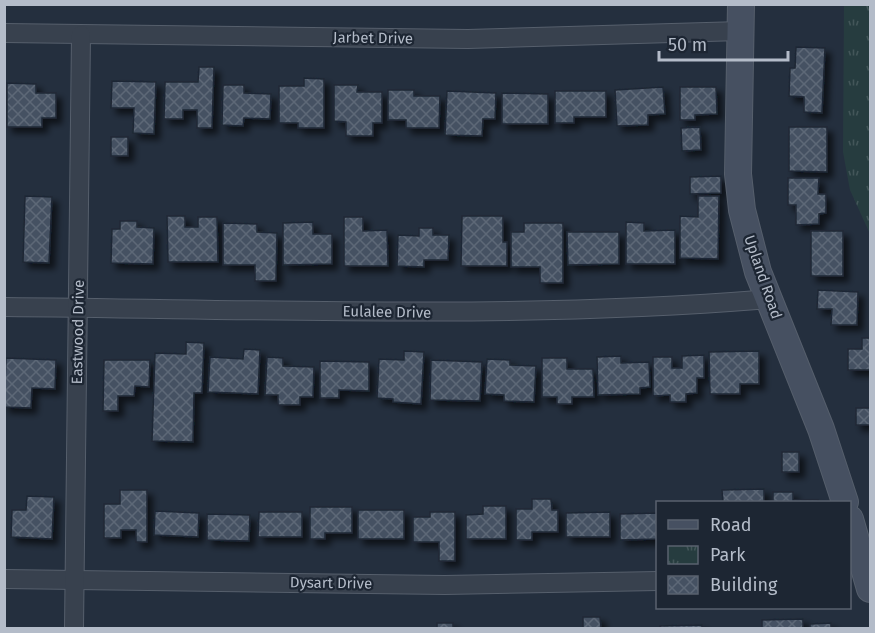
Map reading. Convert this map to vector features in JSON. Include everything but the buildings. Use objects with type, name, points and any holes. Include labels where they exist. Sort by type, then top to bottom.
[{"type":"street","name":"Upland Road","points":[[741,4],[738,174],[742,210],[749,243],[821,429],[845,501]]},
{"type":"street","name":"Jarbet Drive","points":[[4,33],[468,39],[741,31]]},
{"type":"street","name":"Eastwood Drive","points":[[75,628],[81,35]]},
{"type":"street","name":"Eulalee Drive","points":[[4,307],[450,312],[636,309],[770,299]]},
{"type":"street","points":[[851,532],[856,565],[870,589]]},
{"type":"street","name":"Dysart Drive","points":[[4,579],[445,585],[656,581]]},
{"type":"green space","points":[[870,5],[870,234],[850,190],[843,152],[844,6]]}]
